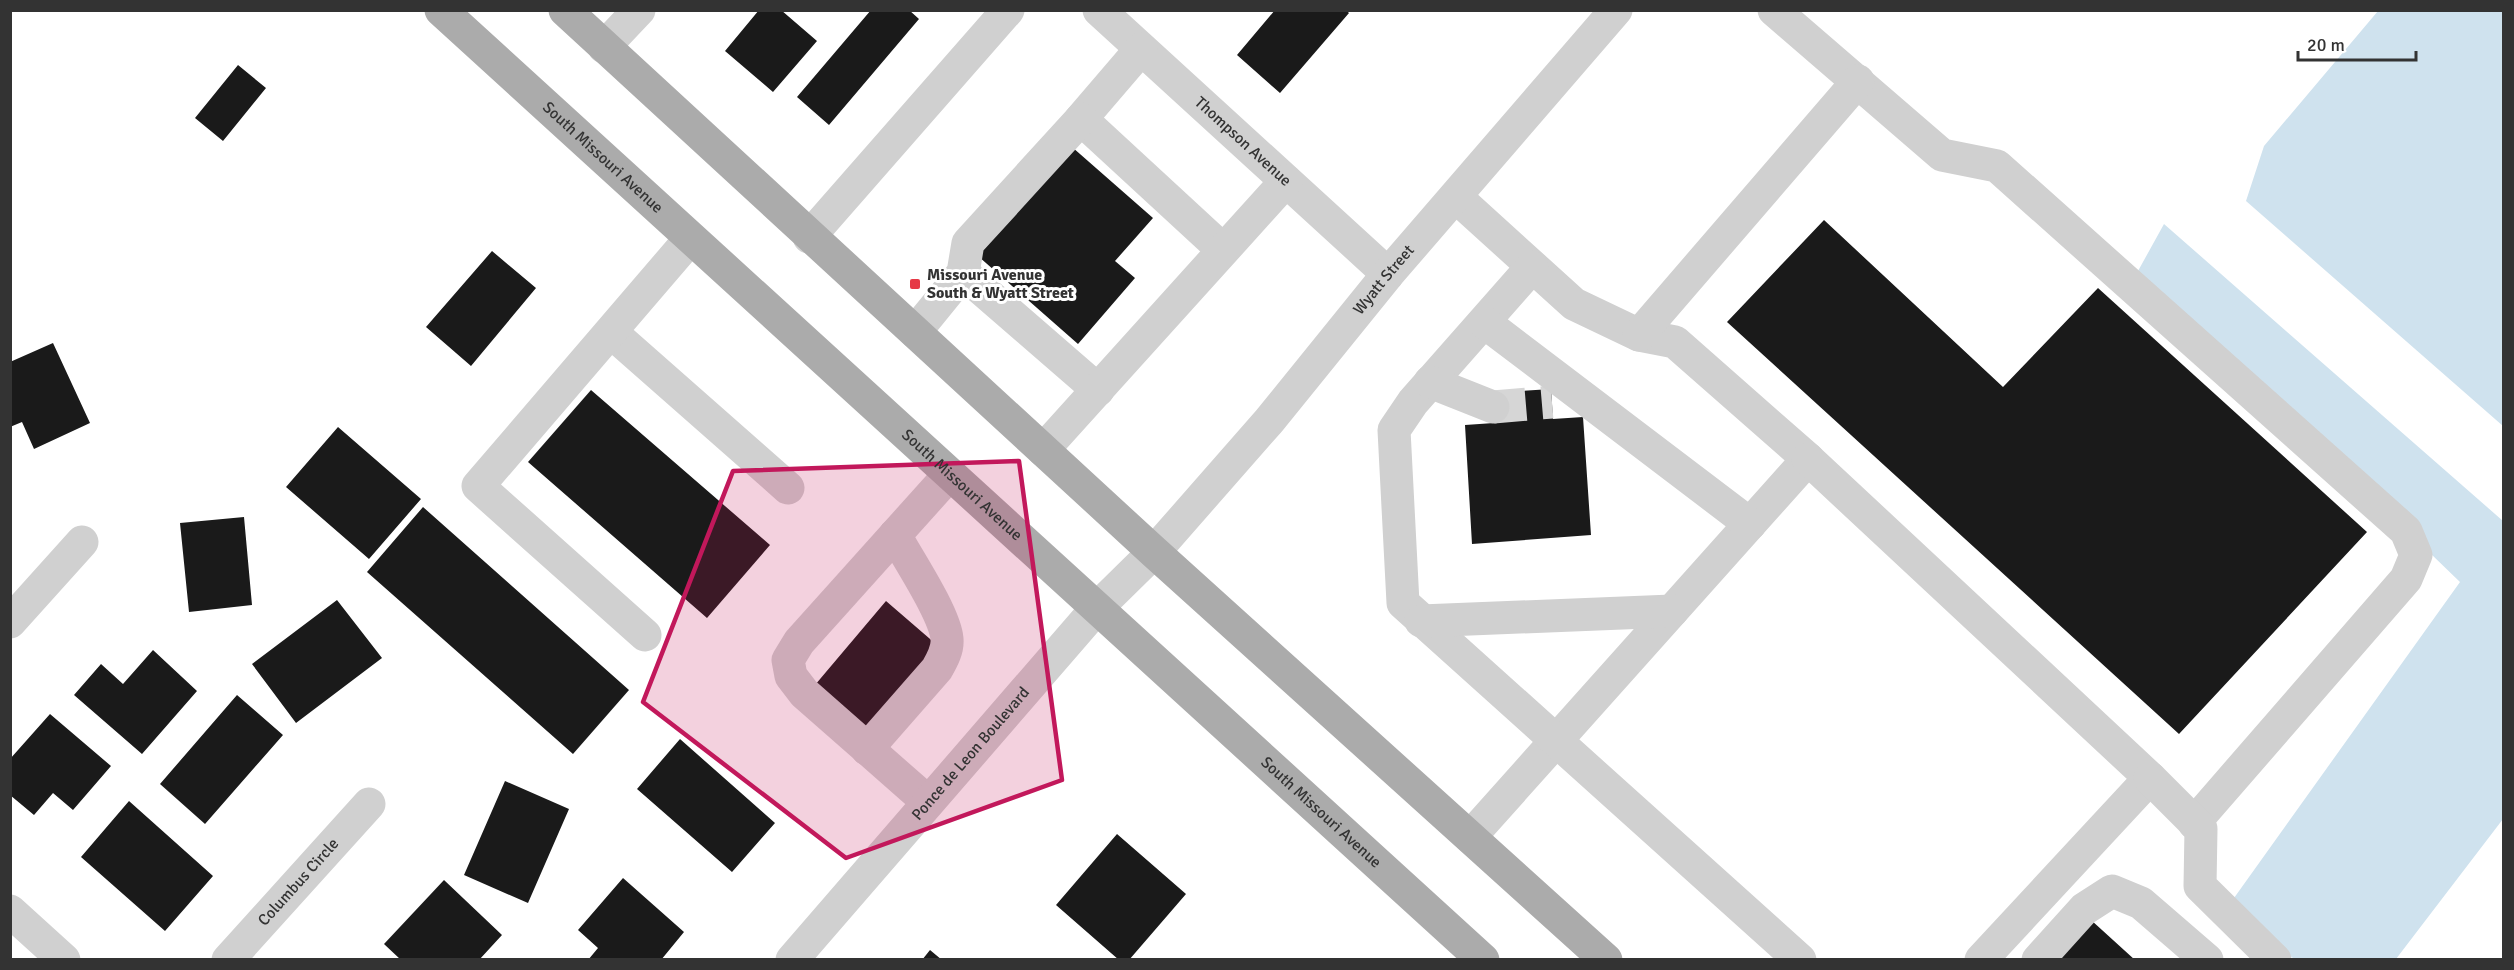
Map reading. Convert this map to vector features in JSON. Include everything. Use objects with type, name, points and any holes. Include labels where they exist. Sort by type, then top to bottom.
[{"type":"main road","name":"South Missouri Avenue","points":[[441,10],[1483,960]]},
{"type":"main road","points":[[565,10],[809,237],[1154,552],[1606,960]]},
{"type":"street","points":[[604,47],[639,10]]},
{"type":"street","points":[[809,237],[1008,10]]},
{"type":"street","name":"Thompson Avenue","points":[[1099,10],[1388,274]]},
{"type":"street","name":"Wyatt Street","points":[[1154,552],[1269,421],[1388,274],[1616,10]]},
{"type":"street","points":[[1774,10],[1942,155],[1997,166],[2406,531],[2416,555],[2406,579],[2194,823]]},
{"type":"street","points":[[915,332],[963,273],[968,243],[1142,50]]},
{"type":"street","points":[[1639,334],[1858,81]]},
{"type":"street","points":[[1081,119],[1223,250]]},
{"type":"street","points":[[1043,450],[1286,181]]},
{"type":"street","points":[[1456,197],[1574,304],[1639,334],[1675,342],[1808,459],[2150,778],[2201,829],[2200,886],[2276,960]]},
{"type":"street","points":[[645,635],[478,486],[690,239]]},
{"type":"street","points":[[1532,267],[1413,402],[1394,430],[1403,603],[1800,960]]},
{"type":"street","points":[[963,273],[1098,390]]},
{"type":"street","points":[[1484,322],[1750,524]]},
{"type":"street","points":[[610,332],[788,488]]},
{"type":"street","points":[[1430,382],[1493,406]]},
{"type":"street","points":[[1552,402],[1586,398]]},
{"type":"street","points":[[1470,837],[1808,459]]},
{"type":"street","points":[[928,802],[804,693],[791,676],[788,660],[799,642],[949,475]]},
{"type":"street","points":[[867,749],[937,669],[944,656],[948,640],[944,623],[895,535]]},
{"type":"street","points":[[10,622],[82,542]]},
{"type":"street","name":"Ponce de Leon Boulevard","points":[[792,960],[1096,609],[1154,552]]},
{"type":"street","points":[[1421,621],[1672,611]]},
{"type":"street","points":[[1981,960],[2150,778]]},
{"type":"street","name":"Columbus Circle","points":[[228,960],[369,804]]},
{"type":"street","points":[[2038,960],[2084,909],[2112,891],[2141,903],[2207,960]]},
{"type":"street","points":[[10,911],[64,960]]},
{"type":"highlighted area","points":[[1019,461],[1062,780],[846,858],[643,702],[733,471]]},
{"type":"water","points":[[2378,11],[2503,11],[2503,426],[2246,201],[2264,146]]},
{"type":"water","points":[[2164,224],[2503,521],[2503,819],[2396,959],[2294,959],[2229,905],[2460,582],[2138,271]]},
{"type":"building","points":[[759,10],[781,10],[817,41],[773,92],[725,51]]},
{"type":"building","points":[[871,10],[909,10],[919,19],[829,125],[797,97]]},
{"type":"building","points":[[1275,10],[1346,10],[1349,13],[1280,93],[1237,55]]},
{"type":"building","points":[[238,65],[266,88],[223,141],[195,118]]},
{"type":"building","points":[[1072,147],[1153,218],[1115,261],[1135,278],[1078,344],[978,256]]},
{"type":"building","points":[[1824,220],[2003,387],[2098,288],[2367,532],[2179,734],[1727,322]]},
{"type":"building","points":[[492,251],[536,288],[471,366],[426,327]]},
{"type":"building","points":[[53,343],[90,423],[34,449],[22,422],[10,427],[10,362]]},
{"type":"building","points":[[1551,389],[1553,419],[1583,417],[1591,535],[1472,544],[1465,425],[1494,423],[1492,393]]},
{"type":"building","points":[[591,390],[770,545],[707,618],[528,462]]},
{"type":"building","points":[[338,427],[421,499],[369,559],[286,487]]},
{"type":"building","points":[[423,507],[629,690],[573,754],[367,572]]},
{"type":"building","points":[[244,517],[252,605],[189,612],[180,523]]},
{"type":"building","points":[[337,600],[382,658],[296,723],[252,664]]},
{"type":"building","points":[[886,601],[937,645],[867,728],[815,685]]},
{"type":"building","points":[[153,650],[197,691],[142,754],[74,695],[101,664],[123,684]]},
{"type":"building","points":[[237,695],[283,735],[205,824],[160,784]]},
{"type":"building","points":[[50,714],[111,766],[73,810],[53,793],[34,815],[10,795],[10,759]]},
{"type":"building","points":[[680,739],[775,823],[732,872],[637,789]]},
{"type":"building","points":[[505,781],[569,809],[528,903],[464,875]]},
{"type":"building","points":[[129,801],[213,876],[165,931],[81,857]]},
{"type":"building","points":[[1117,834],[1186,894],[1129,960],[1119,960],[1056,905]]},
{"type":"building","points":[[623,878],[684,932],[661,960],[588,960],[598,948],[578,930]]},
{"type":"building","points":[[444,880],[502,935],[479,960],[401,960],[384,944]]},
{"type":"building","points":[[2091,920],[2135,960],[2055,960]]},
{"type":"building","points":[[930,950],[942,960],[922,960]]},
{"type":"tunnel","points":[[1493,407],[1552,402]]},
{"type":"place","name":"Missouri Avenue South & Wyatt Street","points":[[915,284]]}]
